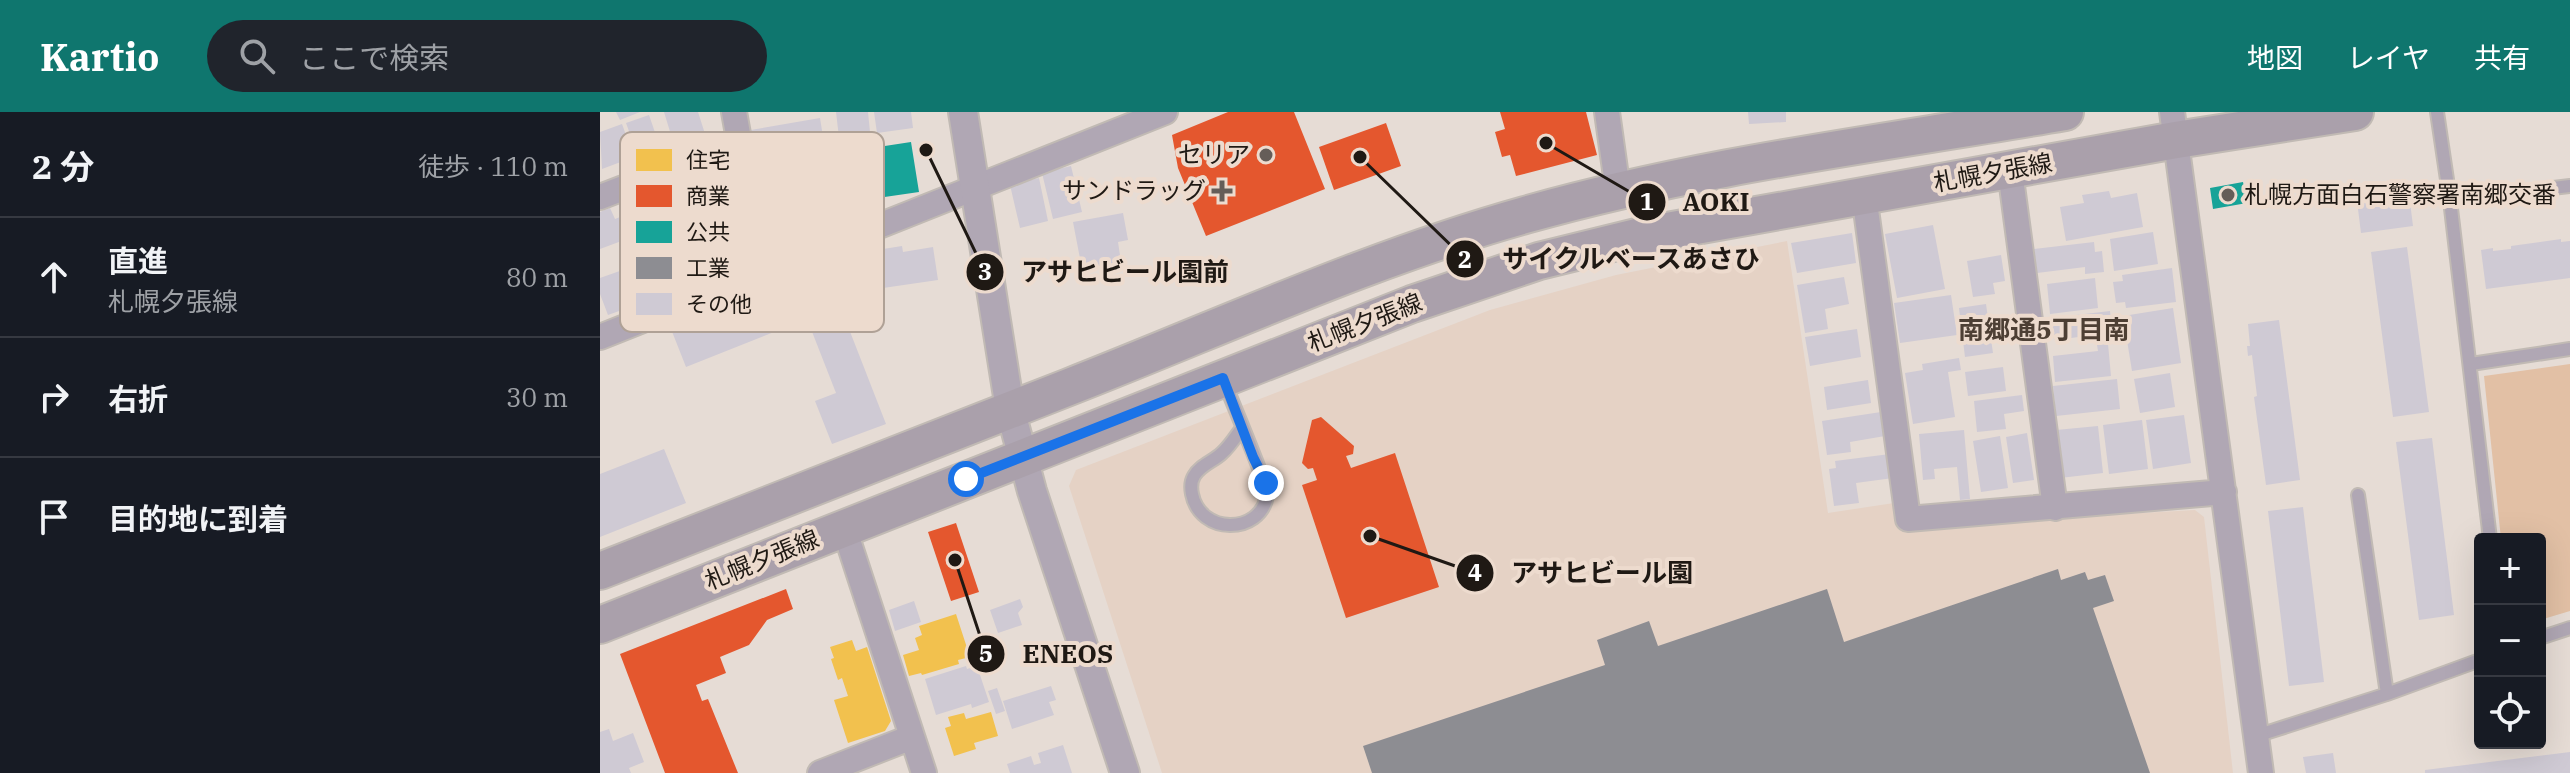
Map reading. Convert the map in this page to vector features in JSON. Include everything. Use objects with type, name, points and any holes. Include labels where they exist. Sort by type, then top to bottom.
[{"type":"main road","name":"札幌夕張線","points":[[600,571],[1398,256],[1522,216],[1687,176],[2065,112]]},
{"type":"main road","name":"札幌夕張線","points":[[600,625],[1412,304],[1539,261],[1658,232],[2010,171],[2174,126],[2355,112]]},
{"type":"street","points":[[734,112],[738,132]]},
{"type":"street","points":[[963,112],[1010,409],[1125,773]]},
{"type":"street","points":[[1607,112],[1618,191]]},
{"type":"street","points":[[884,224],[1151,115]]},
{"type":"street","points":[[2174,126],[2261,773]]},
{"type":"street","points":[[2010,171],[2055,508]]},
{"type":"street","points":[[600,197],[620,189]]},
{"type":"street","points":[[1864,195],[1908,519],[2224,492]]},
{"type":"street","points":[[600,337],[620,329]]},
{"type":"street","points":[[844,528],[924,773]]},
{"type":"street","points":[[820,773],[912,737]]},
{"type":"lane","points":[[2437,112],[2471,364],[2489,533]]},
{"type":"lane","points":[[2450,200],[2570,186]]},
{"type":"lane","points":[[2471,364],[2570,349]]},
{"type":"lane","points":[[1223,378],[1266,483],[1268,496],[1261,511],[1249,520],[1229,527],[1215,524],[1202,516],[1194,505],[1191,488],[1194,476],[1222,453],[1242,428]]},
{"type":"lane","points":[[2358,495],[2387,694]]},
{"type":"lane","points":[[2546,636],[2570,628]]},
{"type":"lane","points":[[2256,736],[2474,662]]},
{"type":"shaded area","points":[[1787,241],[1828,513],[1894,503],[1898,527],[2195,510],[2204,517],[2233,773],[1162,773],[1069,486],[1076,470],[1490,310],[1616,275]]},
{"type":"shaded area","points":[[2570,364],[2570,611],[2546,618],[2546,533],[2500,533],[2484,376]]},
{"type":"building: 住宅","points":[[956,614],[970,657],[958,660],[959,664],[909,676],[903,655],[919,650],[915,638],[922,635],[919,626]]},
{"type":"building: 住宅","points":[[852,640],[856,651],[867,647],[891,721],[885,731],[848,743],[834,700],[848,696],[842,678],[838,680],[830,647]]},
{"type":"building: 住宅","points":[[991,712],[998,736],[974,743],[976,749],[954,756],[945,728],[951,726],[948,717],[964,713],[966,719]]},
{"type":"building: 商業","points":[[1228,112],[1294,112],[1325,189],[1206,236],[1178,168],[1172,135]]},
{"type":"building: 商業","points":[[1500,112],[1586,112],[1597,155],[1516,176],[1510,155],[1502,157],[1495,132],[1505,129]]},
{"type":"building: 商業","points":[[1386,123],[1401,166],[1334,190],[1319,147]]},
{"type":"building: 商業","points":[[1321,417],[1354,446],[1353,454],[1346,456],[1351,468],[1395,453],[1439,587],[1346,618],[1302,485],[1317,480],[1313,468],[1308,469],[1302,463],[1312,420]]},
{"type":"building: 商業","points":[[956,523],[979,592],[951,601],[928,532]]},
{"type":"building: 商業","points":[[786,589],[793,609],[767,620],[749,645],[720,657],[726,673],[696,685],[702,701],[708,699],[738,773],[665,773],[620,654]]},
{"type":"building: 公共","points":[[911,142],[919,192],[884,197],[884,146]]},
{"type":"building: 公共","name":"札幌方面白石警察署南郷交番","points":[[2243,182],[2247,203],[2213,209],[2210,188]]},
{"type":"building: 工業","points":[[2058,569],[2061,580],[2085,572],[2088,580],[2105,575],[2114,601],[2093,608],[2150,773],[1372,773],[1363,746],[1605,665],[1597,640],[1649,621],[1658,646],[1827,589],[1844,642]]},
{"type":"building: その他","points":[[616,112],[640,112],[620,120]]},
{"type":"building: その他","points":[[664,112],[698,112],[704,132],[670,132]]},
{"type":"building: その他","points":[[836,112],[868,112],[870,132],[838,132]]},
{"type":"building: その他","points":[[874,112],[911,112],[913,128],[877,132]]},
{"type":"building: その他","points":[[1748,112],[1786,112],[1786,122],[1749,124]]},
{"type":"building: その他","points":[[649,115],[655,132],[629,132],[626,123]]},
{"type":"building: その他","points":[[820,118],[822,132],[745,132]]},
{"type":"building: その他","points":[[622,124],[625,132],[620,132],[620,162],[602,169],[600,132]]},
{"type":"building: その他","points":[[1071,166],[1082,212],[1053,219],[1042,173]]},
{"type":"building: その他","points":[[1039,178],[1048,221],[1020,228],[1010,185]]},
{"type":"building: その他","points":[[2109,191],[2111,198],[2137,193],[2143,227],[2066,241],[2060,207],[2084,203],[2082,195]]},
{"type":"building: その他","points":[[2409,194],[2413,226],[2361,233],[2357,201]]},
{"type":"building: その他","points":[[610,208],[615,219],[620,217],[620,242],[600,249],[600,212]]},
{"type":"building: その他","points":[[1123,213],[1128,240],[1118,242],[1121,262],[1082,269],[1073,222]]},
{"type":"building: その他","points":[[1933,225],[1945,289],[1897,298],[1885,234]]},
{"type":"building: その他","points":[[2153,232],[2158,264],[2114,271],[2110,239]]},
{"type":"building: その他","points":[[1852,233],[1856,263],[1797,273],[1791,243]]},
{"type":"building: その他","points":[[2561,239],[2561,242],[2570,241],[2570,278],[2486,289],[2481,250],[2511,249],[2511,246]]},
{"type":"building: その他","points":[[2094,242],[2095,252],[2102,251],[2104,272],[2085,274],[2085,267],[2037,273],[2034,249]]},
{"type":"building: その他","points":[[902,246],[903,252],[933,247],[938,280],[884,288],[884,249]]},
{"type":"building: その他","points":[[2407,247],[2429,412],[2393,417],[2371,252]]},
{"type":"building: その他","points":[[2001,255],[2005,281],[1993,283],[1995,294],[1973,297],[1967,261]]},
{"type":"building: その他","points":[[2172,268],[2176,302],[2126,308],[2125,302],[2116,303],[2113,282],[2123,281],[2122,275]]},
{"type":"building: その他","points":[[620,271],[620,311],[608,315],[600,294],[600,278]]},
{"type":"building: その他","points":[[1844,277],[1849,304],[1825,309],[1828,329],[1805,333],[1797,285]]},
{"type":"building: その他","points":[[2095,278],[2098,308],[2050,314],[2047,284]]},
{"type":"building: その他","points":[[1951,295],[1957,335],[1900,343],[1894,303]]},
{"type":"building: その他","points":[[1986,304],[1993,353],[1965,357],[1959,308]]},
{"type":"building: その他","points":[[2173,308],[2181,363],[2132,371],[2123,316]]},
{"type":"building: その他","points":[[2110,311],[2112,333],[2054,340],[2051,318]]},
{"type":"building: その他","points":[[2279,320],[2300,480],[2266,485],[2254,397],[2257,396],[2252,355],[2248,356],[2248,324]]},
{"type":"building: その他","points":[[1857,329],[1861,357],[1810,366],[1805,337]]},
{"type":"building: その他","points":[[672,332],[774,332],[686,367]]},
{"type":"building: その他","points":[[812,332],[850,332],[886,424],[832,444],[815,401],[836,393]]},
{"type":"building: その他","points":[[2108,344],[2111,376],[2055,382],[2053,356],[2098,351],[2097,345]]},
{"type":"building: その他","points":[[1959,358],[1961,370],[1948,372],[1955,417],[1913,424],[1905,373],[1923,370],[1922,364]]},
{"type":"building: その他","points":[[2003,367],[2006,391],[1968,396],[1965,372]]},
{"type":"building: その他","points":[[2170,373],[2175,407],[2140,413],[2134,379]]},
{"type":"building: その他","points":[[2117,379],[2120,409],[2056,416],[2053,386]]},
{"type":"building: その他","points":[[1868,380],[1871,403],[1827,410],[1824,387]]},
{"type":"building: その他","points":[[2022,395],[2024,411],[2004,414],[2006,429],[1977,432],[1974,401]]},
{"type":"building: その他","points":[[1881,412],[1885,436],[1850,442],[1851,452],[1827,455],[1822,421]]},
{"type":"building: その他","points":[[2184,415],[2191,463],[2153,469],[2146,420]]},
{"type":"building: その他","points":[[2142,420],[2148,469],[2109,474],[2103,425]]},
{"type":"building: その他","points":[[2098,426],[2103,473],[2060,478],[2056,430]]},
{"type":"building: その他","points":[[1964,430],[1970,499],[1960,500],[1957,467],[1934,469],[1935,479],[1923,480],[1919,434]]},
{"type":"building: その他","points":[[2027,433],[2034,480],[2013,483],[2006,437]]},
{"type":"building: その他","points":[[2000,436],[2008,488],[1981,492],[1973,441]]},
{"type":"building: その他","points":[[2432,438],[2454,615],[2419,620],[2396,442]]},
{"type":"building: その他","points":[[664,449],[686,503],[600,537],[600,474]]},
{"type":"building: その他","points":[[1890,454],[1893,478],[1856,483],[1859,503],[1834,506],[1829,469],[1836,468],[1835,461]]},
{"type":"building: その他","points":[[2303,507],[2324,682],[2289,686],[2268,511]]},
{"type":"building: その他","points":[[1020,599],[1023,607],[1018,613],[1022,625],[998,633],[990,610]]},
{"type":"building: その他","points":[[914,601],[921,622],[895,631],[889,610]]},
{"type":"building: その他","points":[[966,666],[967,669],[977,666],[989,702],[936,715],[925,679]]},
{"type":"building: その他","points":[[1051,686],[1056,700],[1049,702],[1054,715],[1012,729],[1003,701]]},
{"type":"building: その他","points":[[997,688],[1005,711],[996,714],[988,691]]},
{"type":"building: その他","points":[[609,729],[613,741],[633,733],[644,762],[629,768],[631,773],[600,773],[600,732]]},
{"type":"building: その他","points":[[1063,745],[1072,773],[1010,773],[1007,764],[1031,756],[1034,765],[1041,763],[1038,753]]},
{"type":"building: その他","points":[[2570,752],[2570,773],[2425,773],[2425,770]]},
{"type":"building: その他","points":[[2333,753],[2336,773],[2306,773],[2303,757]]},
{"type":"place","name":"AOKI","points":[[1546,143]]},
{"type":"place","name":"アサヒビール園前","points":[[926,150]]},
{"type":"place","name":"セリア","points":[[1266,155]]},
{"type":"place","name":"サイクルベースあさひ","points":[[1360,157]]},
{"type":"place","name":"サンドラッグ","points":[[1222,191]]},
{"type":"place","name":"札幌方面白石警察署南郷交番","points":[[2228,195]]},
{"type":"place","name":"アサヒビール園","points":[[1370,536]]},
{"type":"place","name":"ENEOS","points":[[955,560]]},
{"type":"district","name":"南郷通5丁目南","points":[[2044,330]]},
{"type":"route","points":[[966,479],[1223,378],[1266,483]]}]
